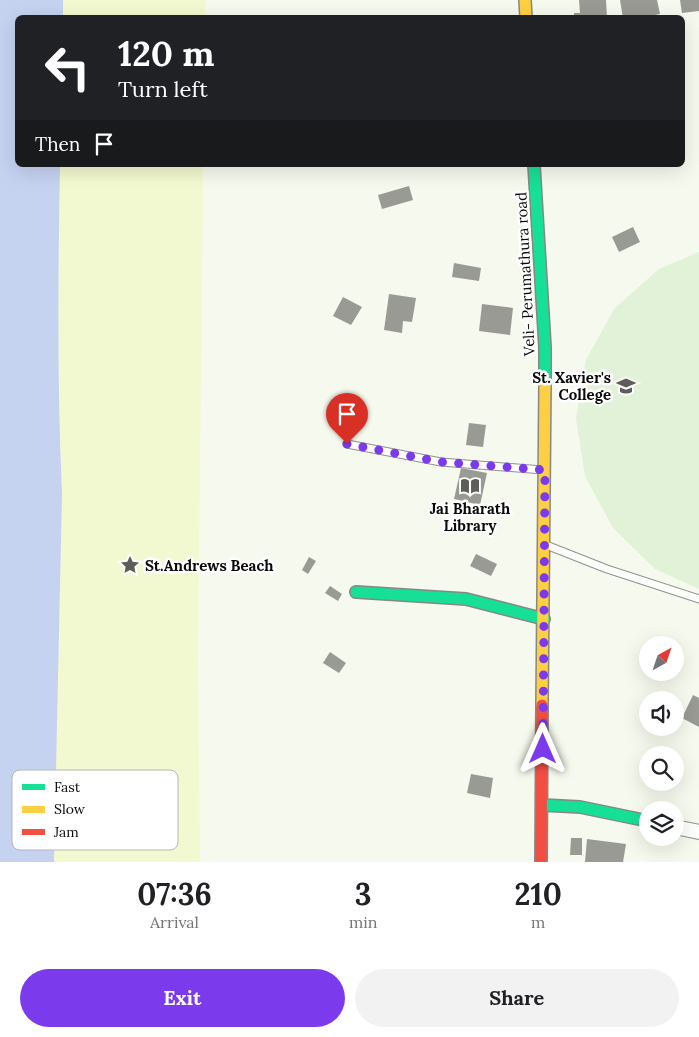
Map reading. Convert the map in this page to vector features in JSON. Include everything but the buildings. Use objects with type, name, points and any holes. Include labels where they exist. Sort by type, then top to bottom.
[{"type":"main road","points":[[525,0],[526,15]]},
{"type":"main road","name":"Veli- Perumathura road","points":[[534,167],[545,347],[541,862]]},
{"type":"main road","points":[[356,592],[466,599],[544,619]]},
{"type":"main road","points":[[542,805],[580,807],[639,819]]},
{"type":"street","points":[[684,829],[699,832]]},
{"type":"lane","points":[[347,444],[441,462],[545,470]]},
{"type":"lane","points":[[544,544],[607,569],[699,599]]},
{"type":"sand","points":[[63,0],[205,0],[205,15],[63,15]]},
{"type":"sand","name":"St.Andrews Beach","points":[[60,167],[203,167],[198,660],[200,862],[54,862],[54,850],[178,850],[178,770],[56,770],[62,494],[59,412]]},
{"type":"shaded area","points":[[699,252],[699,589],[655,569],[613,528],[585,476],[576,418],[586,360],[614,309],[659,269]]},
{"type":"water","points":[[0,0],[63,0],[63,15],[15,15],[15,167],[60,167],[58,329],[62,494],[56,770],[12,770],[12,850],[54,850],[54,862],[0,862]]},
{"type":"traffic: fast","points":[[534,167],[545,347],[545,384]]},
{"type":"traffic: fast","points":[[356,592],[466,599],[544,619]]},
{"type":"traffic: fast","points":[[542,805],[580,807],[639,819]]},
{"type":"traffic: slow","points":[[525,0],[526,15]]},
{"type":"traffic: slow","points":[[542,705],[545,384]]},
{"type":"traffic: jam","points":[[541,862],[542,705]]},
{"type":"place","name":"St. Xavier's College","points":[[626,386]]},
{"type":"place","name":"Jai Bharath Library","points":[[470,486]]},
{"type":"place","name":"St.Andrews Beach","points":[[130,565]]},
{"type":"route","points":[[347,444],[441,462],[545,470],[543,749]]}]
